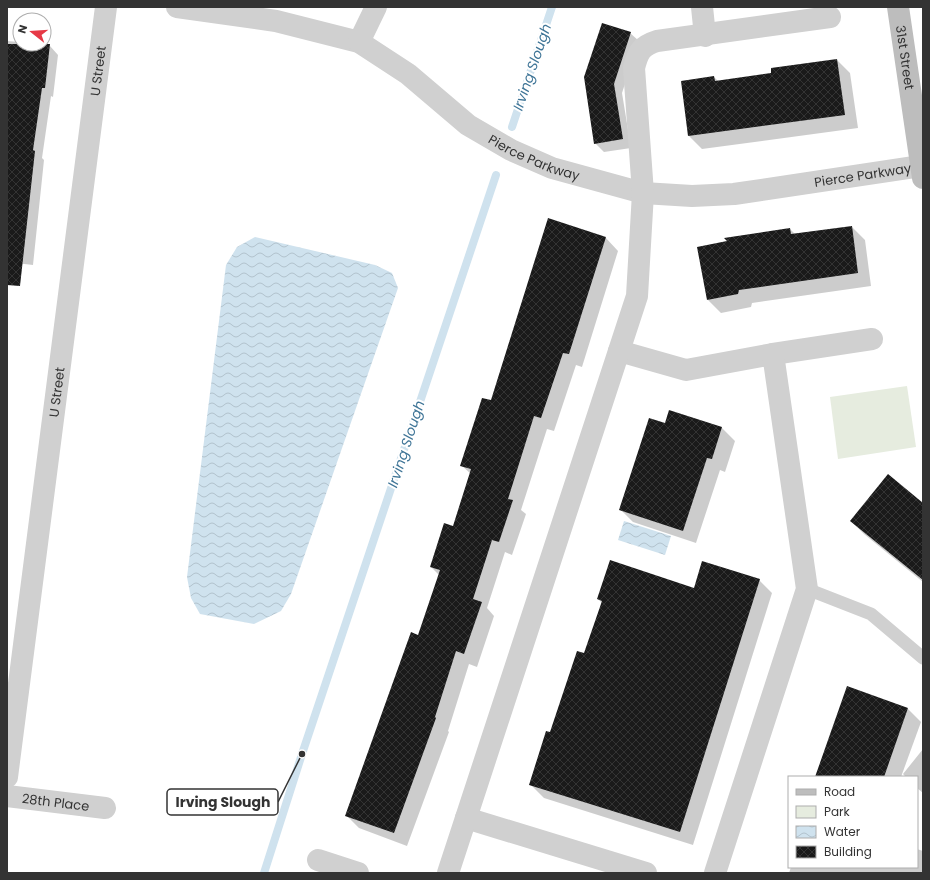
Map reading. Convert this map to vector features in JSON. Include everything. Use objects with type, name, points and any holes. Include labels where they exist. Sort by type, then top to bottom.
[{"type":"street","name":"U Street","points":[[7,777],[106,7]]},
{"type":"street","name":"Pierce Parkway","points":[[177,7],[276,21],[358,42],[408,74],[468,125],[511,150],[552,168],[643,193],[692,196],[734,194],[922,170]]},
{"type":"street","points":[[358,42],[376,7]]},
{"type":"street","points":[[702,7],[705,36]]},
{"type":"street","name":"31st Street","points":[[898,7],[922,170]]},
{"type":"street","points":[[448,873],[637,296],[643,193],[634,68],[637,56],[645,45],[657,40],[705,36],[830,17]]},
{"type":"street","points":[[619,351],[686,370],[773,354],[872,339]]},
{"type":"street","points":[[715,873],[807,589],[773,354]]},
{"type":"street","name":"28th Place","points":[[7,796],[105,808]]},
{"type":"street","points":[[466,818],[646,873]]},
{"type":"street","points":[[318,860],[358,873]]},
{"type":"lane","points":[[807,589],[871,614],[923,658]]},
{"type":"green space","points":[[907,386],[916,447],[838,459],[830,397]]},
{"type":"water","points":[[255,237],[375,265],[392,273],[398,288],[291,594],[281,611],[254,624],[200,614],[191,598],[187,577],[226,265],[237,247]]},
{"type":"water","points":[[624,521],[671,536],[665,555],[618,540]]},
{"type":"building","points":[[602,23],[631,32],[614,84],[623,139],[594,144],[584,77]]},
{"type":"building","points":[[7,44],[12,44],[12,52],[49,52],[45,88],[42,88],[33,150],[35,151],[20,286],[7,285]]},
{"type":"building","points":[[837,59],[845,115],[688,136],[681,81],[714,76],[715,81],[771,73],[771,68]]},
{"type":"building","points":[[548,218],[606,237],[569,354],[563,353],[541,418],[534,416],[508,499],[513,500],[499,542],[492,540],[473,599],[482,602],[464,654],[456,651],[435,717],[436,718],[394,833],[345,816],[411,632],[418,635],[440,570],[430,567],[444,523],[453,526],[471,469],[460,466],[482,398],[491,400]]},
{"type":"building","points":[[852,226],[858,273],[739,290],[738,294],[707,300],[697,247],[727,241],[724,238],[790,228],[791,234]]},
{"type":"building","points":[[669,410],[722,427],[712,459],[707,458],[683,531],[619,510],[649,418],[665,423]]},
{"type":"building","points":[[888,474],[923,503],[923,580],[850,521]]},
{"type":"building","points":[[610,560],[694,588],[702,561],[760,579],[680,832],[529,785],[546,731],[550,732],[577,651],[584,653],[602,601],[597,599]]},
{"type":"building","points":[[847,686],[908,708],[884,776],[815,776]]},
{"type":"waterway","name":"Irving Slough","points":[[512,127],[552,7]]},
{"type":"waterway","name":"Irving Slough","points":[[264,873],[302,754],[496,175]]},
{"type":"place","name":"Irving Slough","points":[[302,754]]}]
